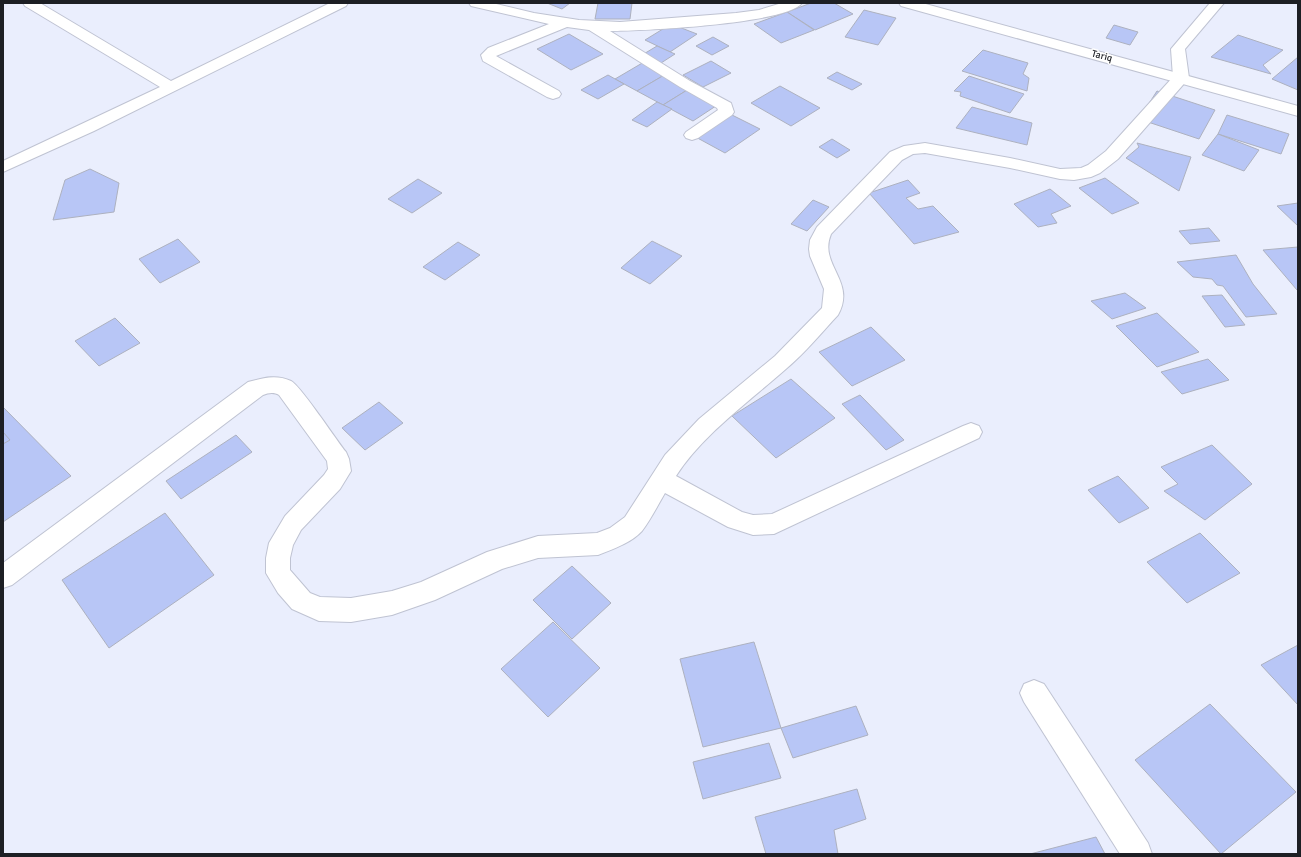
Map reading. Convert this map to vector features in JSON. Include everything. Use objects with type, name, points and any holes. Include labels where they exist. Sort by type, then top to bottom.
[{"type":"street","points":[[30,3],[171,87]]},
{"type":"street","points":[[3,167],[72,136],[341,3]]},
{"type":"street","points":[[476,3],[593,26],[671,24],[736,18],[760,15],[795,3]]},
{"type":"street","name":"Tariq","points":[[906,3],[1298,111]]},
{"type":"street","points":[[3,577],[256,388],[268,384],[280,384],[287,389],[338,459],[340,471],[332,482],[293,523],[282,543],[278,558],[278,573],[287,585],[301,601],[319,609],[351,610],[392,603],[426,592],[496,560],[538,547],[598,544],[619,535],[633,524],[673,462],[707,425],[782,361],[831,310],[834,289],[819,256],[819,240],[823,231],[896,156],[905,150],[926,148],[1010,163],[1060,174],[1074,175],[1085,173],[1094,169],[1112,155],[1181,78],[1178,49],[1217,3]]},
{"type":"street","points":[[553,94],[488,58],[488,55],[493,51],[567,22]]},
{"type":"street","points":[[593,26],[685,84],[724,106],[726,112],[692,135]]},
{"type":"street","points":[[662,480],[736,520],[753,525],[774,524],[971,432]]},
{"type":"street","points":[[1034,693],[1137,854]]},
{"type":"building","points":[[547,3],[570,3],[562,9]]},
{"type":"building","points":[[598,3],[632,3],[630,19],[595,19]]},
{"type":"building","points":[[811,3],[834,3],[853,14],[815,30],[787,12]]},
{"type":"building","points":[[864,10],[896,18],[878,45],[845,37]]},
{"type":"building","points":[[787,12],[814,30],[781,43],[754,24]]},
{"type":"building","points":[[671,24],[697,34],[670,52],[645,40]]},
{"type":"building","points":[[1114,25],[1138,32],[1130,45],[1106,38]]},
{"type":"building","points":[[569,34],[603,54],[571,70],[537,49]]},
{"type":"building","points":[[1238,35],[1283,50],[1263,65],[1271,74],[1211,57]]},
{"type":"building","points":[[713,37],[729,46],[712,55],[696,46]]},
{"type":"building","points":[[657,46],[675,54],[661,63],[642,55]]},
{"type":"building","points":[[983,50],[1028,63],[1023,74],[1029,78],[1027,91],[962,71]]},
{"type":"building","points":[[1298,57],[1298,90],[1272,79]]},
{"type":"building","points":[[711,61],[731,73],[703,87],[683,75]]},
{"type":"building","points":[[644,62],[666,74],[637,91],[615,79]]},
{"type":"building","points":[[837,72],[862,84],[852,90],[827,78]]},
{"type":"building","points":[[666,74],[692,87],[663,105],[637,91]]},
{"type":"building","points":[[608,75],[624,84],[598,99],[581,90]]},
{"type":"building","points":[[969,76],[1024,94],[1010,113],[960,96],[961,92],[954,91]]},
{"type":"building","points":[[780,86],[820,108],[791,126],[751,103]]},
{"type":"building","points":[[692,87],[722,102],[693,121],[663,105]]},
{"type":"building","points":[[1157,91],[1215,110],[1199,139],[1139,119]]},
{"type":"building","points":[[657,102],[672,109],[647,127],[632,120]]},
{"type":"building","points":[[972,107],[1032,123],[1027,145],[956,128]]},
{"type":"building","points":[[726,112],[760,129],[725,153],[692,135]]},
{"type":"building","points":[[1227,115],[1289,134],[1281,154],[1218,134]]},
{"type":"building","points":[[1218,134],[1259,150],[1244,171],[1202,155]]},
{"type":"building","points":[[832,139],[850,150],[837,158],[819,147]]},
{"type":"building","points":[[1137,143],[1191,157],[1179,191],[1126,158],[1139,147]]},
{"type":"building","points":[[90,169],[119,183],[114,212],[53,220],[65,180]]},
{"type":"building","points":[[1105,178],[1139,203],[1112,214],[1079,188]]},
{"type":"building","points":[[418,179],[442,193],[412,213],[388,199]]},
{"type":"building","points":[[908,180],[920,193],[906,198],[918,209],[933,206],[959,232],[914,244],[869,193]]},
{"type":"building","points":[[1050,189],[1071,206],[1051,214],[1057,223],[1038,227],[1014,204]]},
{"type":"building","points":[[813,200],[829,207],[807,231],[791,224]]},
{"type":"building","points":[[1298,203],[1298,226],[1277,206]]},
{"type":"building","points":[[1209,228],[1220,241],[1190,244],[1179,231]]},
{"type":"building","points":[[178,239],[200,262],[160,283],[139,259]]},
{"type":"building","points":[[652,241],[682,256],[650,284],[621,268]]},
{"type":"building","points":[[458,242],[480,255],[445,280],[423,267]]},
{"type":"building","points":[[1298,247],[1298,290],[1297,290],[1263,250]]},
{"type":"building","points":[[1236,255],[1253,284],[1277,314],[1246,317],[1223,286],[1217,285],[1212,279],[1193,277],[1177,262]]},
{"type":"building","points":[[1125,293],[1146,308],[1112,319],[1091,301]]},
{"type":"building","points":[[1222,295],[1245,325],[1225,327],[1202,296]]},
{"type":"building","points":[[1157,313],[1199,352],[1157,367],[1116,326]]},
{"type":"building","points":[[115,318],[140,343],[99,366],[75,341]]},
{"type":"building","points":[[871,327],[905,360],[852,386],[819,352]]},
{"type":"building","points":[[1208,359],[1229,380],[1182,394],[1161,372]]},
{"type":"building","points":[[791,379],[835,418],[776,458],[732,416]]},
{"type":"building","points":[[860,395],[904,440],[886,450],[842,404]]},
{"type":"building","points":[[379,402],[403,423],[365,450],[342,428]]},
{"type":"building","points":[[3,407],[71,476],[3,522]]},
{"type":"building","points":[[3,432],[10,440],[3,444]]},
{"type":"building","points":[[236,435],[252,452],[181,499],[166,481]]},
{"type":"building","points":[[1212,445],[1252,484],[1205,520],[1164,491],[1178,484],[1161,467]]},
{"type":"building","points":[[1118,476],[1149,508],[1119,523],[1088,490]]},
{"type":"building","points":[[165,513],[214,575],[109,648],[62,580]]},
{"type":"building","points":[[1200,533],[1240,573],[1187,603],[1147,562]]},
{"type":"building","points":[[572,566],[611,603],[572,639],[533,600]]},
{"type":"building","points":[[553,622],[600,668],[548,717],[501,669]]},
{"type":"building","points":[[754,642],[781,728],[703,747],[680,659]]},
{"type":"building","points":[[1298,645],[1298,705],[1261,665]]},
{"type":"building","points":[[1210,704],[1296,792],[1221,854],[1135,760]]},
{"type":"building","points":[[856,706],[868,735],[793,758],[781,728]]},
{"type":"building","points":[[769,743],[781,778],[703,799],[693,762]]},
{"type":"building","points":[[857,789],[866,819],[834,830],[838,854],[766,854],[755,817]]},
{"type":"building","points":[[1096,837],[1105,854],[1030,854]]}]
